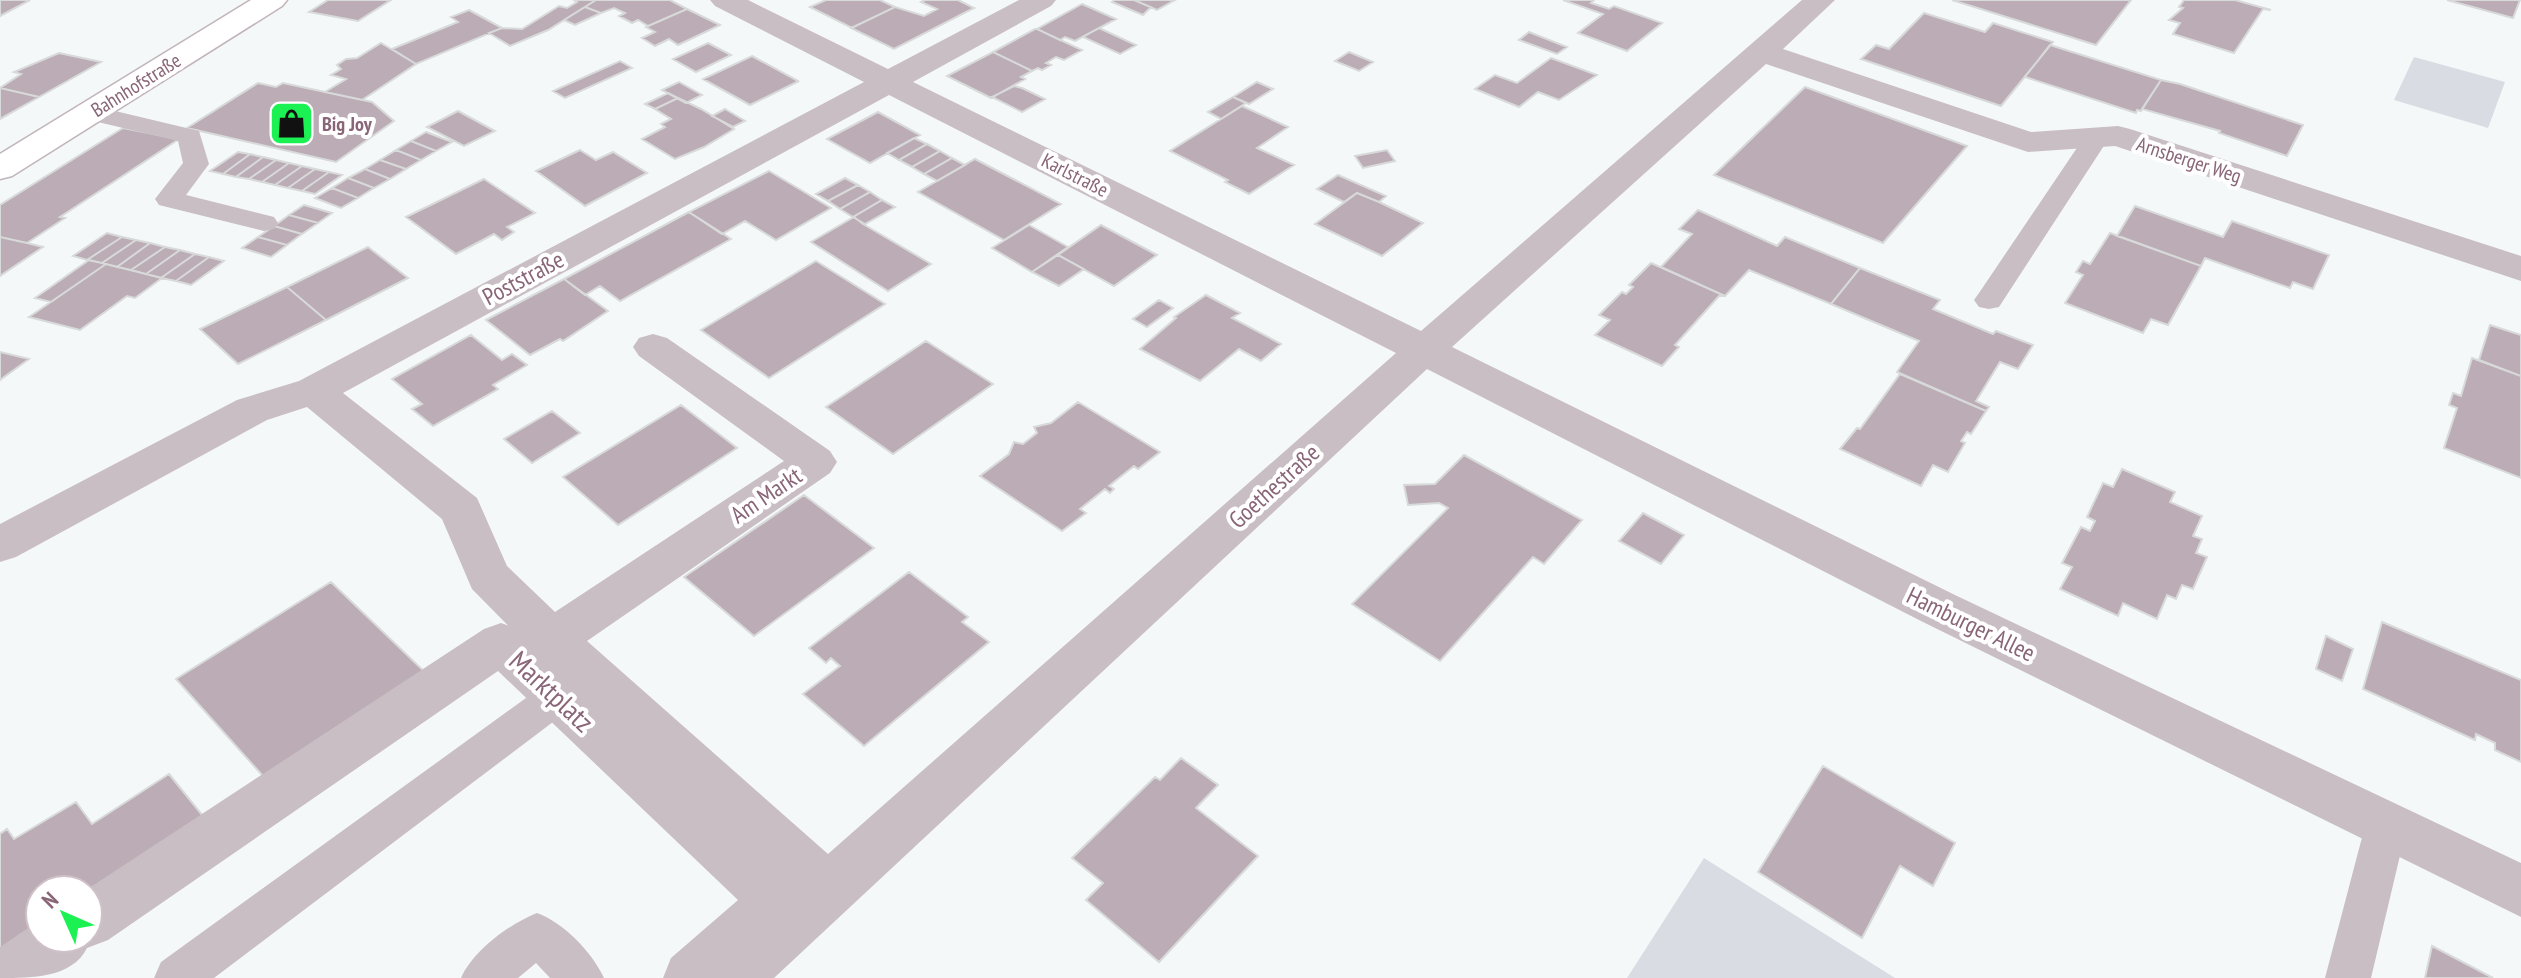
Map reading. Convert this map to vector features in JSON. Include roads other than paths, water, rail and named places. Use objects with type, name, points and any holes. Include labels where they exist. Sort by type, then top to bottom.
[{"type":"main road","name":"Bahnhofstraße","points":[[0,169],[272,0]]},
{"type":"street","name":"Karlstraße","points":[[725,0],[1424,350]]},
{"type":"street","name":"Poststraße","points":[[0,545],[252,410],[314,391],[887,80],[1041,0]]},
{"type":"street","name":"Goethestraße","points":[[732,978],[1424,350],[1820,0]]},
{"type":"street","name":"Arnsberger Weg","points":[[1762,52],[2028,142],[2118,136],[2521,269]]},
{"type":"street","name":"Am Markt","points":[[529,634],[815,462],[653,347]]},
{"type":"street","name":"Hamburger Allee","points":[[1424,350],[1938,608],[2521,891]]},
{"type":"street","points":[[314,391],[461,510],[488,576],[529,634]]},
{"type":"street","name":"Marktplatz","points":[[104,911],[529,634],[778,901],[692,978]]},
{"type":"street","points":[[574,685],[827,889]]},
{"type":"street","points":[[4,978],[39,954]]},
{"type":"lane","points":[[90,113],[190,136],[196,164],[169,199],[264,223]]},
{"type":"lane","points":[[1989,300],[2096,138]]},
{"type":"lane","points":[[242,823],[529,634]]},
{"type":"lane","points":[[177,978],[574,685]]},
{"type":"lane","points":[[2348,978],[2386,826]]},
{"type":"lane","points":[[484,978],[537,934],[581,978]]},
{"type":"place","name":"Big Joy","points":[[291,124]]}]
